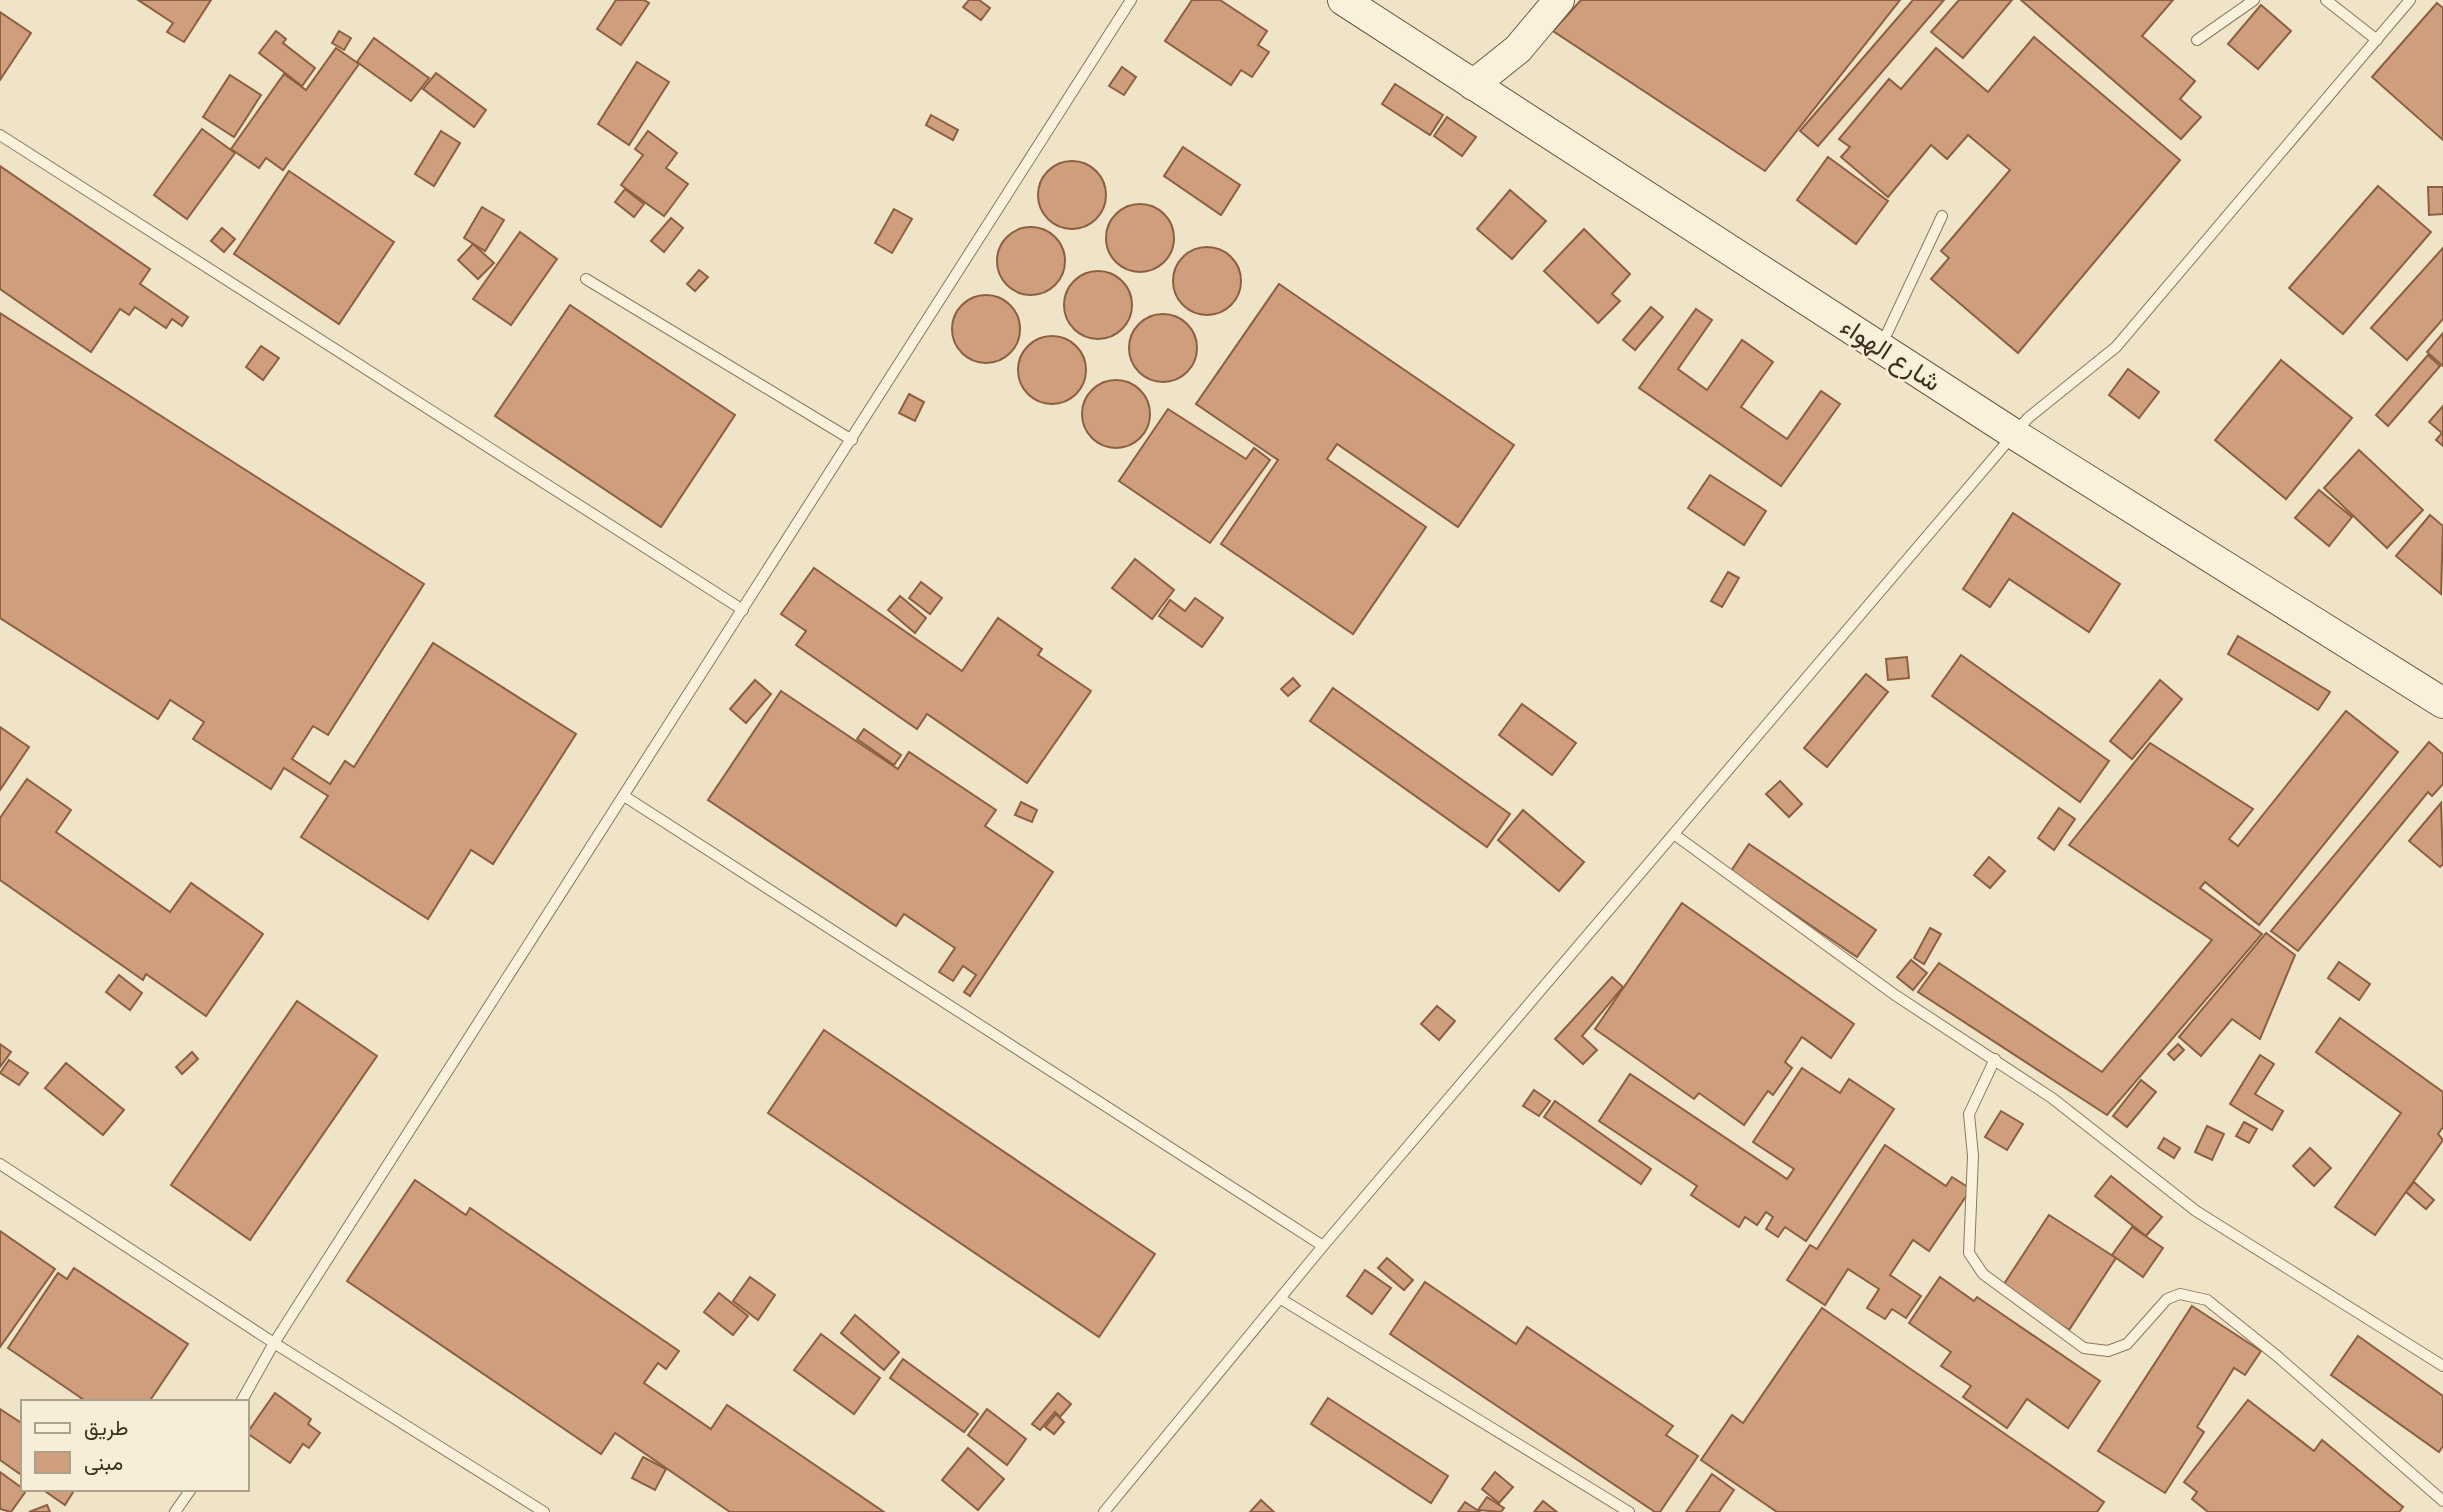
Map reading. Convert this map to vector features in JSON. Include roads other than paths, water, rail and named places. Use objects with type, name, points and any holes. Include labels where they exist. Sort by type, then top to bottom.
[{"type":"street","name":"شارع الهواء","points":[[1343,0],[2014,434],[2443,703]]},
{"type":"street","points":[[1473,85],[1518,49],[1559,0]]},
{"type":"lane","points":[[242,1400],[274,1343],[1131,0]]},
{"type":"lane","points":[[2197,40],[2254,0]]},
{"type":"lane","points":[[2326,0],[2377,40]]},
{"type":"lane","points":[[1104,1512],[1322,1246],[2014,434],[2028,418],[2116,347],[2410,0]]},
{"type":"lane","points":[[0,135],[743,610]]},
{"type":"lane","points":[[1880,347],[1942,216]]},
{"type":"lane","points":[[586,279],[852,440]]},
{"type":"lane","points":[[624,796],[1322,1246]]},
{"type":"lane","points":[[1675,835],[1895,995],[2052,1098],[2196,1211],[2443,1366]]},
{"type":"lane","points":[[1995,1059],[1969,1114],[1973,1157],[1969,1252],[1983,1274],[2084,1348],[2108,1351],[2127,1344],[2166,1299],[2180,1294],[2207,1300],[2277,1356],[2443,1501]]},
{"type":"lane","points":[[0,1164],[274,1343],[544,1512]]},
{"type":"lane","points":[[1281,1299],[1629,1512]]},
{"type":"lane","points":[[175,1512],[190,1491]]}]
